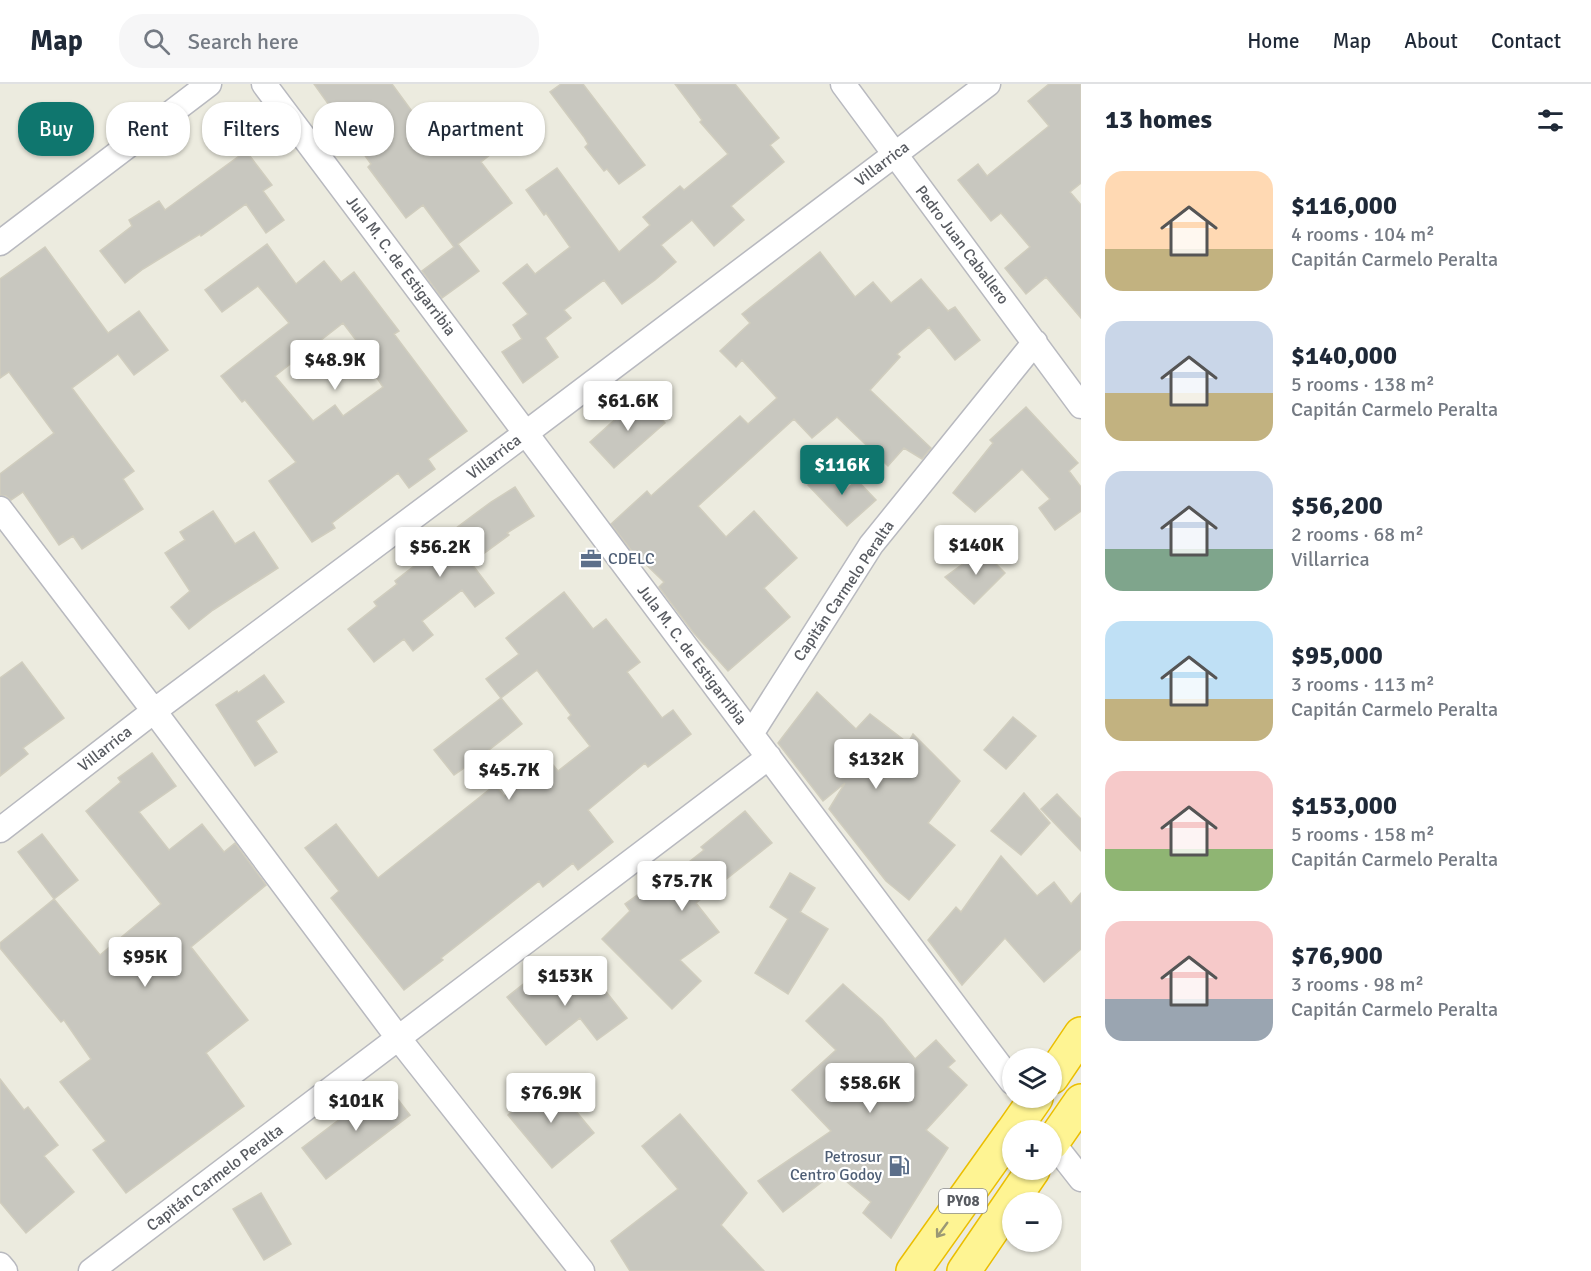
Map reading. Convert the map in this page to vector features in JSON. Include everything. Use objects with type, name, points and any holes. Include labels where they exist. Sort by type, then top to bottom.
[{"type":"highway","points":[[1062,1062],[1081,1034]]},
{"type":"highway","points":[[1062,1128],[1081,1101]]},
{"type":"highway","name":"PY08","points":[[913,1271],[1025,1111]]},
{"type":"highway","name":"PY08","points":[[964,1271],[1026,1180]]},
{"type":"street","points":[[0,243],[209,84]]},
{"type":"street","name":"Jula M. C. de Estigarribia","points":[[264,84],[769,757],[1025,1111]]},
{"type":"street","name":"Pedro Juan Caballero","points":[[843,84],[1081,406]]},
{"type":"street","name":"Villarrica","points":[[0,830],[154,711],[988,84]]},
{"type":"street","name":"Capitán Carmelo Peralta","points":[[751,734],[871,545],[1035,342]]},
{"type":"street","points":[[0,509],[399,1039],[582,1271]]},
{"type":"street","name":"Capitán Carmelo Peralta","points":[[91,1271],[769,757]]},
{"type":"street","points":[[1062,1155],[1081,1179]]},
{"type":"street","points":[[0,1265],[5,1271]]},
{"type":"building","points":[[314,84],[392,84],[406,103],[406,156],[489,156],[481,162],[512,203],[458,244],[479,271],[442,298],[422,271],[454,247],[423,205],[406,218],[368,167],[371,164],[365,156],[394,156],[394,102],[327,102]]},
{"type":"building","points":[[561,84],[583,84],[645,165],[619,184],[607,169],[604,171],[585,147],[588,144],[584,137],[550,92]]},
{"type":"building","points":[[675,84],[735,84],[779,138],[770,145],[784,162],[731,206],[744,220],[714,246],[692,220],[661,245],[676,262],[622,304],[604,280],[564,310],[571,318],[545,338],[558,357],[523,383],[502,352],[522,339],[513,325],[528,314],[503,283],[527,264],[535,274],[570,247],[526,190],[557,168],[619,252],[650,225],[643,217],[680,186],[684,190],[728,154],[700,122],[702,120]]},
{"type":"building","points":[[1049,84],[1081,84],[1081,183],[1070,192],[1081,205],[1081,318],[1046,277],[1026,294],[1005,268],[1030,247],[1001,213],[991,221],[958,180],[978,164],[987,176],[1049,126],[1028,101]]},
{"type":"building","points":[[239,156],[250,156],[272,185],[263,191],[284,220],[266,233],[246,204],[201,236],[200,234],[143,269],[125,283],[100,251],[132,226],[129,220],[159,201],[165,210]]},
{"type":"building","points":[[267,244],[296,284],[324,261],[341,282],[354,272],[399,331],[394,334],[467,431],[428,459],[435,469],[409,488],[398,473],[332,523],[335,528],[312,542],[269,481],[296,462],[245,400],[242,402],[221,376],[289,323],[258,286],[222,312],[205,290]],"holes":[[[343,323],[378,369],[373,372],[383,387],[343,416],[335,405],[313,421],[275,376]]]},
{"type":"building","points":[[45,247],[108,333],[139,311],[168,350],[134,375],[118,354],[72,388],[134,471],[123,479],[143,509],[82,549],[73,536],[59,545],[23,492],[11,500],[0,495],[0,474],[54,433],[9,372],[0,378],[0,279]]},
{"type":"building","points":[[820,252],[855,297],[873,282],[891,303],[921,279],[948,311],[955,307],[980,340],[955,360],[929,327],[897,354],[900,357],[870,390],[931,448],[922,459],[904,448],[888,466],[837,417],[812,438],[794,419],[698,506],[726,537],[754,511],[797,558],[764,588],[790,617],[728,671],[693,632],[659,587],[664,582],[631,550],[611,524],[647,491],[651,496],[740,416],[748,424],[777,398],[742,360],[736,367],[720,351],[750,323],[742,314]]},
{"type":"building","points":[[641,396],[665,423],[614,468],[590,442]]},
{"type":"building","points":[[1026,407],[1078,463],[1069,471],[1081,487],[1081,511],[1055,530],[1039,508],[1050,499],[1022,469],[975,512],[953,493],[993,443],[990,440]]},
{"type":"building","points":[[828,467],[847,489],[857,480],[876,500],[847,526],[808,485]]},
{"type":"building","points":[[515,487],[534,516],[507,533],[509,535],[471,563],[494,593],[475,607],[462,590],[422,621],[433,635],[413,651],[404,639],[374,662],[348,629],[377,606],[374,602],[397,584],[395,581],[432,552],[427,546]]},
{"type":"building","points":[[213,511],[235,544],[254,532],[278,568],[213,610],[189,629],[171,607],[190,591],[165,553],[185,540],[180,532]]},
{"type":"building","points":[[982,550],[1005,573],[974,604],[945,577]]},
{"type":"building","points":[[564,592],[593,629],[606,619],[640,662],[627,672],[662,718],[673,710],[691,734],[648,767],[645,763],[588,810],[613,842],[578,870],[573,863],[543,887],[539,881],[404,990],[331,898],[339,891],[305,848],[336,824],[378,878],[495,785],[504,796],[549,760],[558,771],[590,746],[568,718],[571,715],[537,670],[501,698],[486,679],[519,654],[506,638]]},
{"type":"building","points":[[22,662],[64,718],[23,748],[28,754],[0,776],[0,678]]},
{"type":"building","points":[[264,675],[284,702],[256,721],[277,752],[255,766],[216,705]]},
{"type":"building","points":[[817,692],[856,729],[870,714],[908,743],[913,734],[960,781],[928,823],[955,845],[909,900],[886,881],[829,809],[845,783],[823,801],[778,743]]},
{"type":"building","points":[[501,698],[522,724],[454,775],[434,750]]},
{"type":"building","points":[[1013,717],[1036,736],[1006,769],[984,750]]},
{"type":"building","points":[[152,753],[176,786],[139,812],[169,850],[202,824],[224,852],[235,843],[266,885],[191,947],[248,1020],[206,1053],[244,1106],[126,1193],[93,1150],[106,1141],[60,1082],[91,1059],[64,1020],[61,1022],[0,948],[0,943],[54,899],[100,955],[161,904],[86,811],[121,782],[118,778]]},
{"type":"building","points":[[1024,793],[1050,823],[1021,855],[991,831]]},
{"type":"building","points":[[1057,794],[1081,819],[1081,851],[1041,809]]},
{"type":"building","points":[[745,811],[772,843],[696,903],[719,932],[680,960],[701,981],[672,1009],[602,939],[630,911],[625,904],[658,880],[661,884],[704,850],[701,847]]},
{"type":"building","points":[[42,834],[78,880],[54,899],[18,852]]},
{"type":"building","points":[[1001,856],[1037,896],[1054,882],[1071,904],[1081,893],[1081,949],[1044,982],[1005,938],[962,985],[928,940],[956,907],[961,912]]},
{"type":"building","points":[[790,873],[815,888],[800,912],[828,929],[788,994],[755,973],[788,919],[770,907]]},
{"type":"building","points":[[541,970],[556,990],[571,978],[581,991],[596,979],[627,1018],[597,1040],[580,1018],[546,1045],[507,997]]},
{"type":"building","points":[[843,984],[882,1019],[915,1059],[936,1040],[955,1061],[948,1067],[967,1085],[926,1130],[948,1148],[891,1238],[863,1213],[871,1202],[835,1172],[783,1212],[758,1181],[831,1131],[792,1090],[836,1050],[806,1021]]},
{"type":"building","points":[[0,1079],[24,1110],[28,1107],[58,1145],[44,1156],[74,1192],[26,1233],[0,1202]]},
{"type":"building","points":[[550,1080],[594,1133],[552,1168],[508,1115]]},
{"type":"building","points":[[386,1084],[410,1115],[326,1179],[302,1148]]},
{"type":"building","points":[[680,1114],[747,1193],[721,1225],[764,1271],[630,1271],[611,1241],[678,1189],[642,1146]]},
{"type":"building","points":[[261,1193],[291,1244],[264,1260],[233,1209]]},
{"type":"place","name":"CDELC","points":[[591,559]]},
{"type":"place","name":"Petrosur Centro Godoy","points":[[899,1166]]}]
